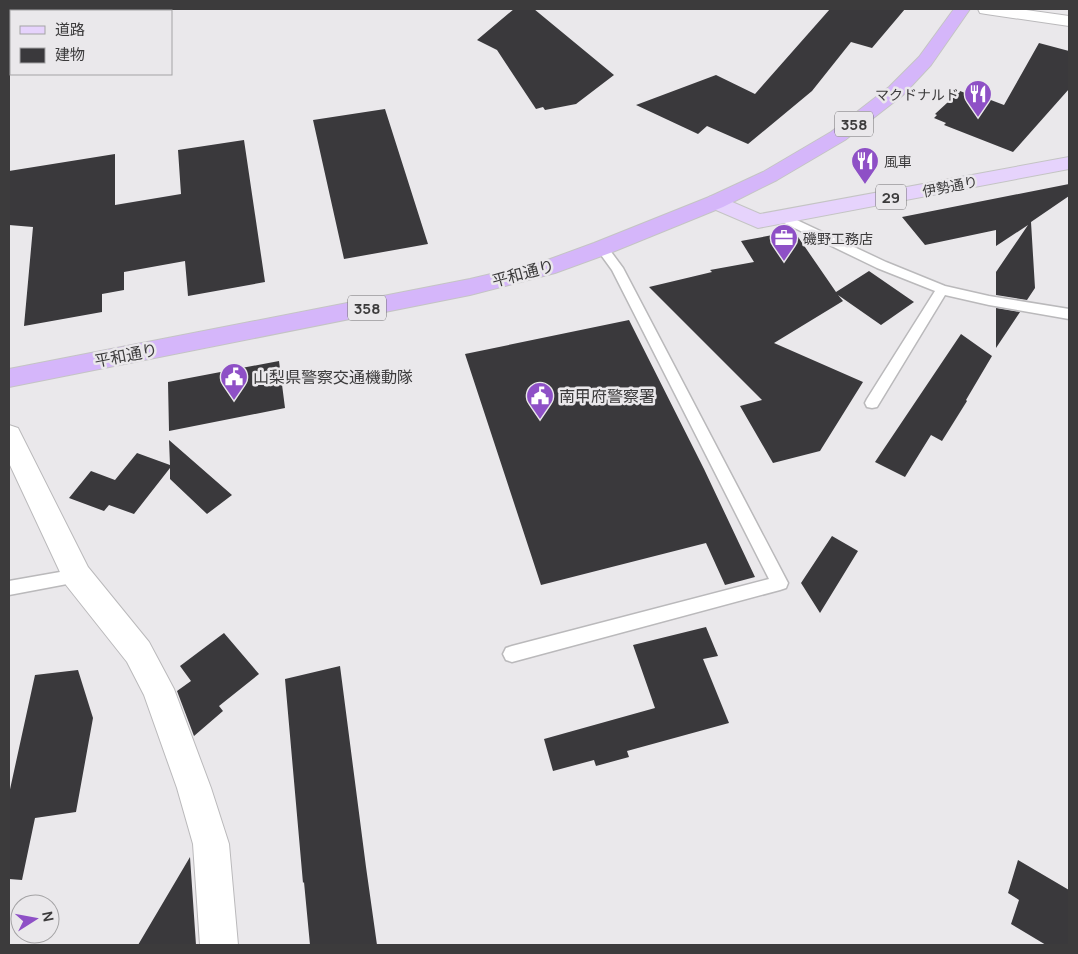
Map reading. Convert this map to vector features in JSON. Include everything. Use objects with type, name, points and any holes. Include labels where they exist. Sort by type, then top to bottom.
[{"type":"highway","name":"平和通り","points":[[9,378],[470,288],[547,268],[602,248],[716,202],[770,176],[838,136],[896,91],[925,61],[962,9]]},
{"type":"main road","name":"伊勢通り","points":[[716,202],[758,221],[784,218],[1069,163]]},
{"type":"street","points":[[986,9],[1069,21]]},
{"type":"street","points":[[9,435],[77,576],[138,652],[158,689],[194,788],[211,844],[219,945]]},
{"type":"lane","points":[[784,218],[876,262],[942,290],[991,302],[1069,314]]},
{"type":"lane","points":[[512,654],[780,583],[617,268],[602,248]]},
{"type":"lane","points":[[872,403],[942,290]]},
{"type":"lane","points":[[9,588],[77,576]]},
{"type":"building","points":[[514,9],[534,9],[614,75],[576,104],[545,110],[543,107],[536,109],[497,50],[477,40]]},
{"type":"building","points":[[830,9],[905,9],[872,48],[851,42],[812,91],[748,144],[707,126],[698,134],[636,105],[716,75],[755,94]]},
{"type":"building","points":[[1039,43],[1069,51],[1069,89],[1013,152],[944,125],[946,123],[934,118],[937,115],[935,114],[960,91],[973,96],[975,94],[1004,105]]},
{"type":"building","points":[[385,109],[428,244],[344,259],[313,120]]},
{"type":"building","points":[[244,140],[265,282],[188,296],[185,261],[124,272],[124,290],[102,294],[102,312],[24,326],[33,227],[9,225],[9,171],[115,154],[115,205],[181,194],[178,150]]},
{"type":"building","points":[[1069,184],[1069,196],[1031,222],[1035,288],[1027,300],[996,295],[996,272],[1028,225],[996,246],[996,230],[925,245],[902,217]]},
{"type":"building","points":[[794,231],[836,292],[869,271],[914,302],[881,325],[838,295],[843,301],[774,343],[863,382],[820,451],[773,463],[740,406],[762,400],[649,287],[712,272],[710,270],[754,262],[741,241]]},
{"type":"building","points":[[996,308],[1020,312],[996,348]]},
{"type":"building","points":[[629,320],[704,469],[755,577],[725,585],[706,543],[541,585],[465,354]]},
{"type":"building","points":[[961,334],[992,356],[942,441],[931,435],[905,477],[875,462]]},
{"type":"building","points":[[279,361],[285,408],[169,431],[168,382]]},
{"type":"building","points":[[169,440],[232,495],[207,514],[170,479],[170,468],[134,514],[109,505],[104,511],[69,498],[91,471],[115,480],[137,453],[170,465]]},
{"type":"building","points":[[832,536],[858,551],[820,613],[801,583]]},
{"type":"building","points":[[706,627],[718,656],[703,659],[729,723],[627,751],[629,757],[596,766],[594,760],[553,771],[544,739],[655,708],[633,645]]},
{"type":"building","points":[[224,633],[259,674],[219,706],[223,711],[194,736],[177,691],[191,681],[180,666]]},
{"type":"building","points":[[340,666],[377,945],[310,945],[285,679]]},
{"type":"building","points":[[78,670],[93,718],[76,812],[35,818],[22,880],[9,879],[9,794],[35,675]]},
{"type":"building","points":[[190,857],[196,945],[138,945]]},
{"type":"building","points":[[1018,860],[1069,890],[1069,945],[1046,945],[1011,924],[1019,900],[1008,893]]},
{"type":"place","name":"マクドナルド","points":[[978,118]]},
{"type":"place","name":"風車","points":[[865,185]]},
{"type":"place","name":"磯野工務店","points":[[784,262]]},
{"type":"place","name":"山梨県警察交通機動隊","points":[[234,401]]},
{"type":"place","name":"南甲府警察署","points":[[540,420]]}]
